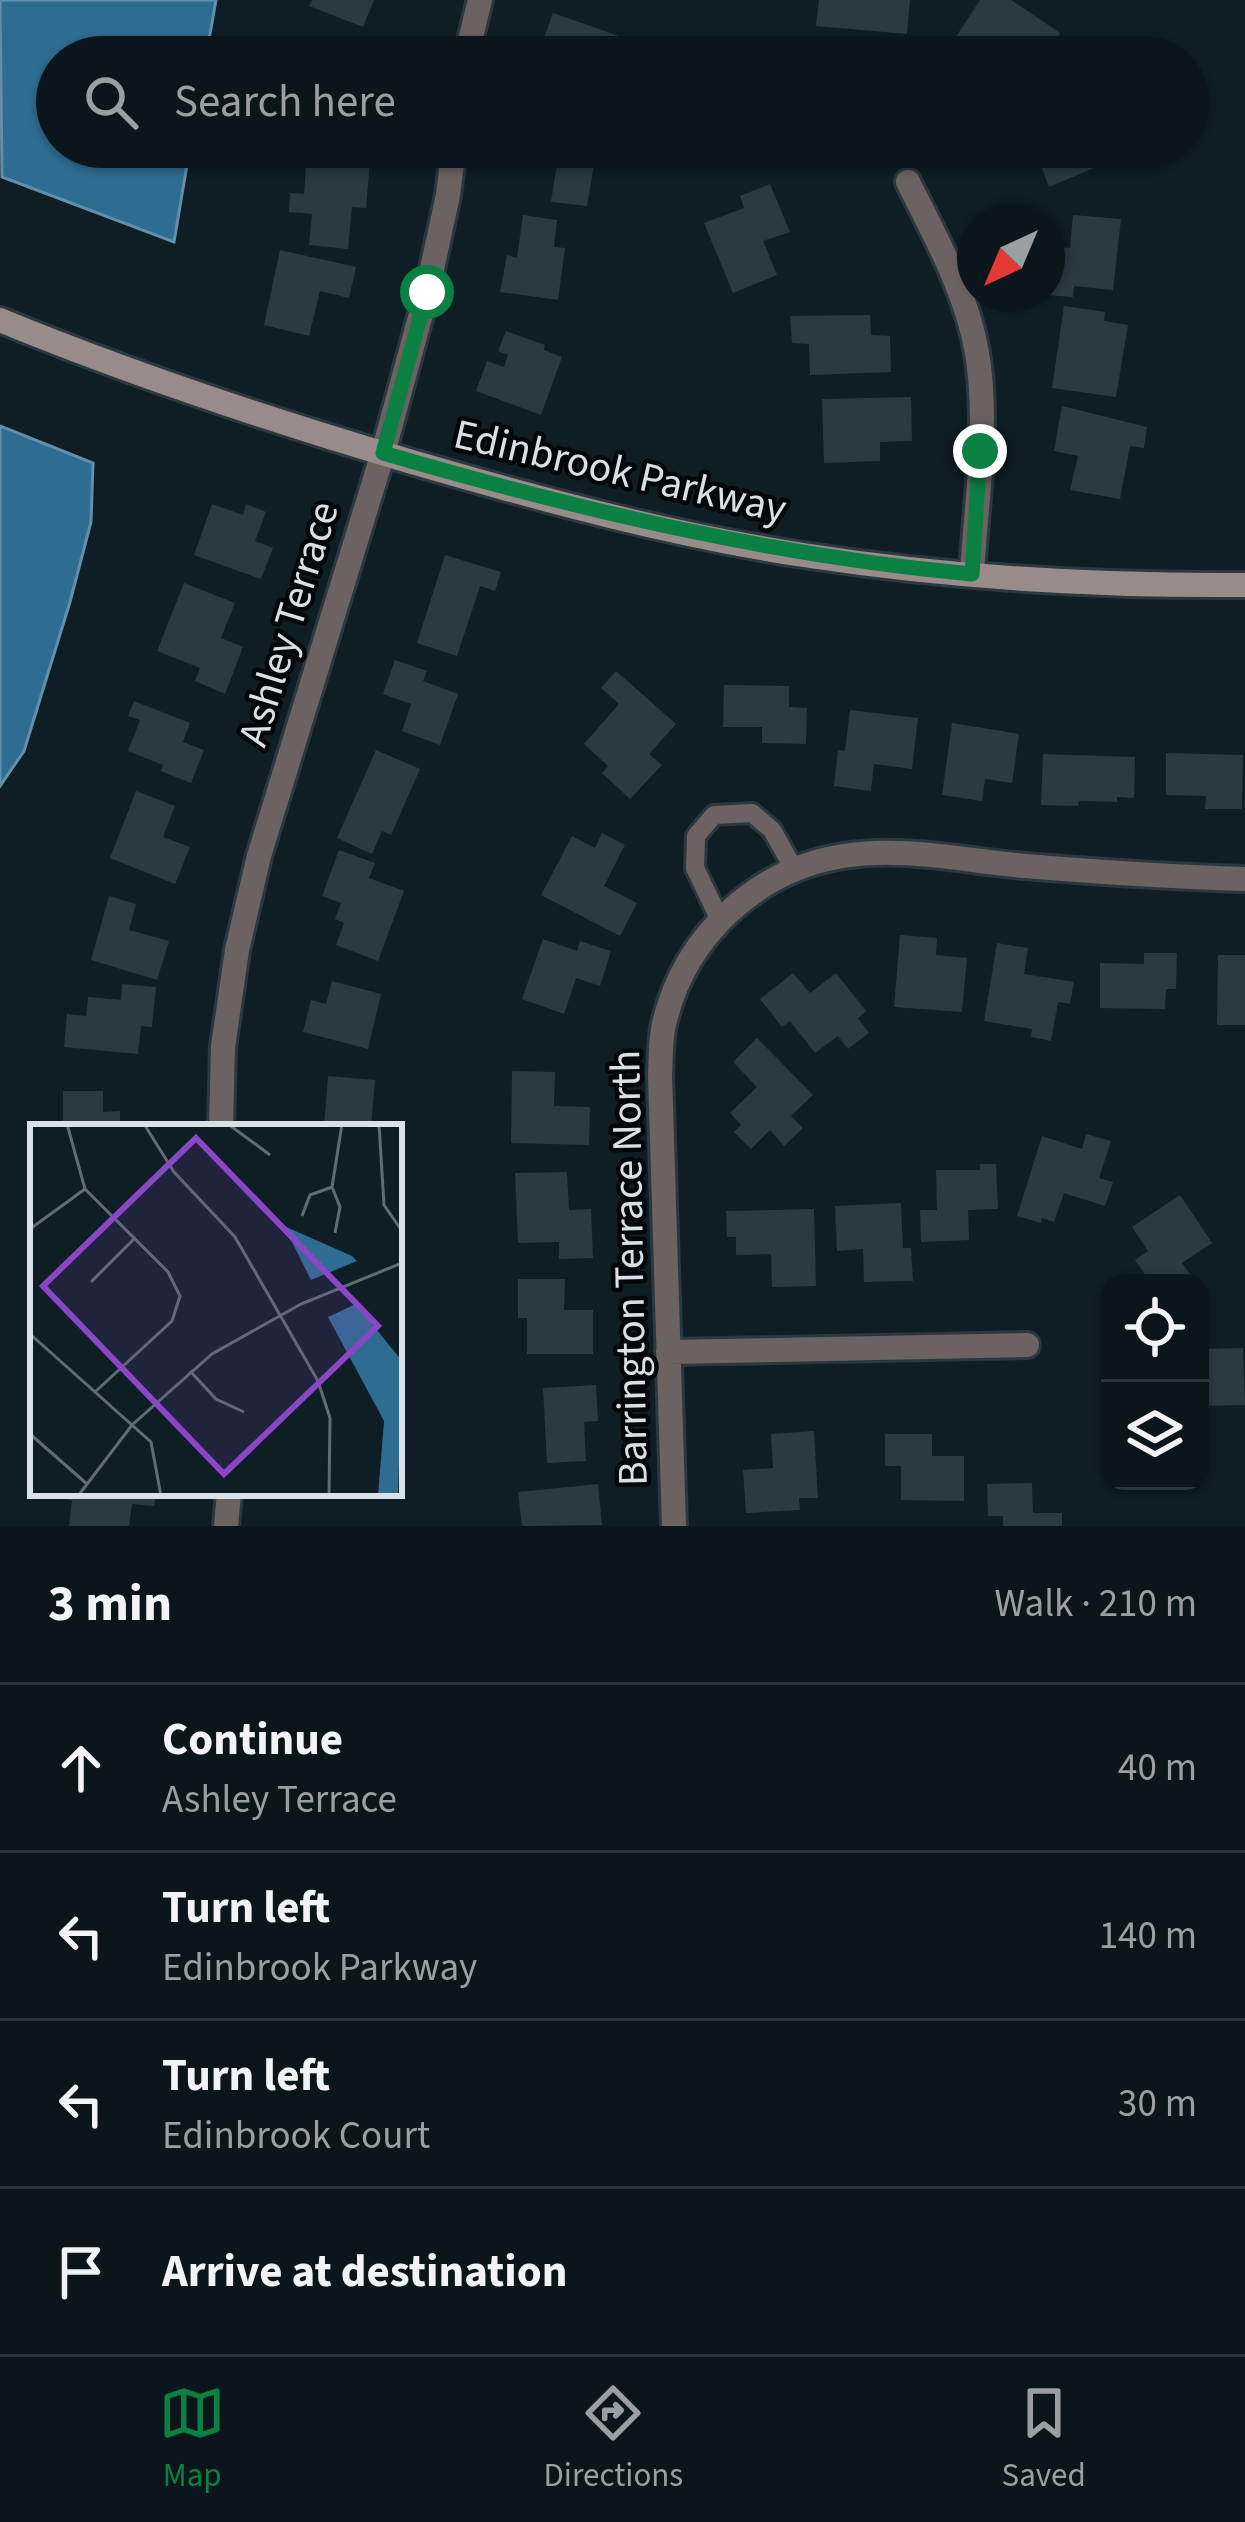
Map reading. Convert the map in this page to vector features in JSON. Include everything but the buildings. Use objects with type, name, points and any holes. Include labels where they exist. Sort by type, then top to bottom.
[{"type":"street","points":[[471,36],[480,0]]},
{"type":"street","name":"Ashley Terrace","points":[[221,1124],[223,1047],[231,989],[259,856],[383,453],[427,292],[451,168]]},
{"type":"street","points":[[908,182],[962,299],[976,350],[982,397],[972,574]]},
{"type":"street","name":"Edinbrook Parkway","points":[[0,320],[116,365],[383,453],[665,528],[809,556],[1062,583],[1245,585]]},
{"type":"street","name":"Barrington Terrace North","points":[[674,1526],[660,1075],[664,1022],[682,974],[720,920],[748,894],[794,869],[843,855],[896,853],[1145,876],[1245,879]]},
{"type":"street","points":[[668,1352],[1027,1345]]},
{"type":"street","points":[[226,1526],[229,1496]]},
{"type":"lane","points":[[720,920],[695,868],[695,836],[714,815],[752,813],[772,830],[794,869]]},
{"type":"water","points":[[0,0],[216,0],[210,36],[36,36],[36,168],[186,168],[174,242],[2,177]]},
{"type":"water","points":[[0,426],[93,463],[91,522],[70,602],[24,751],[0,786]]},
{"type":"route","points":[[427,292],[383,453],[457,475],[642,524],[733,542],[809,556],[972,574],[980,451]]}]
